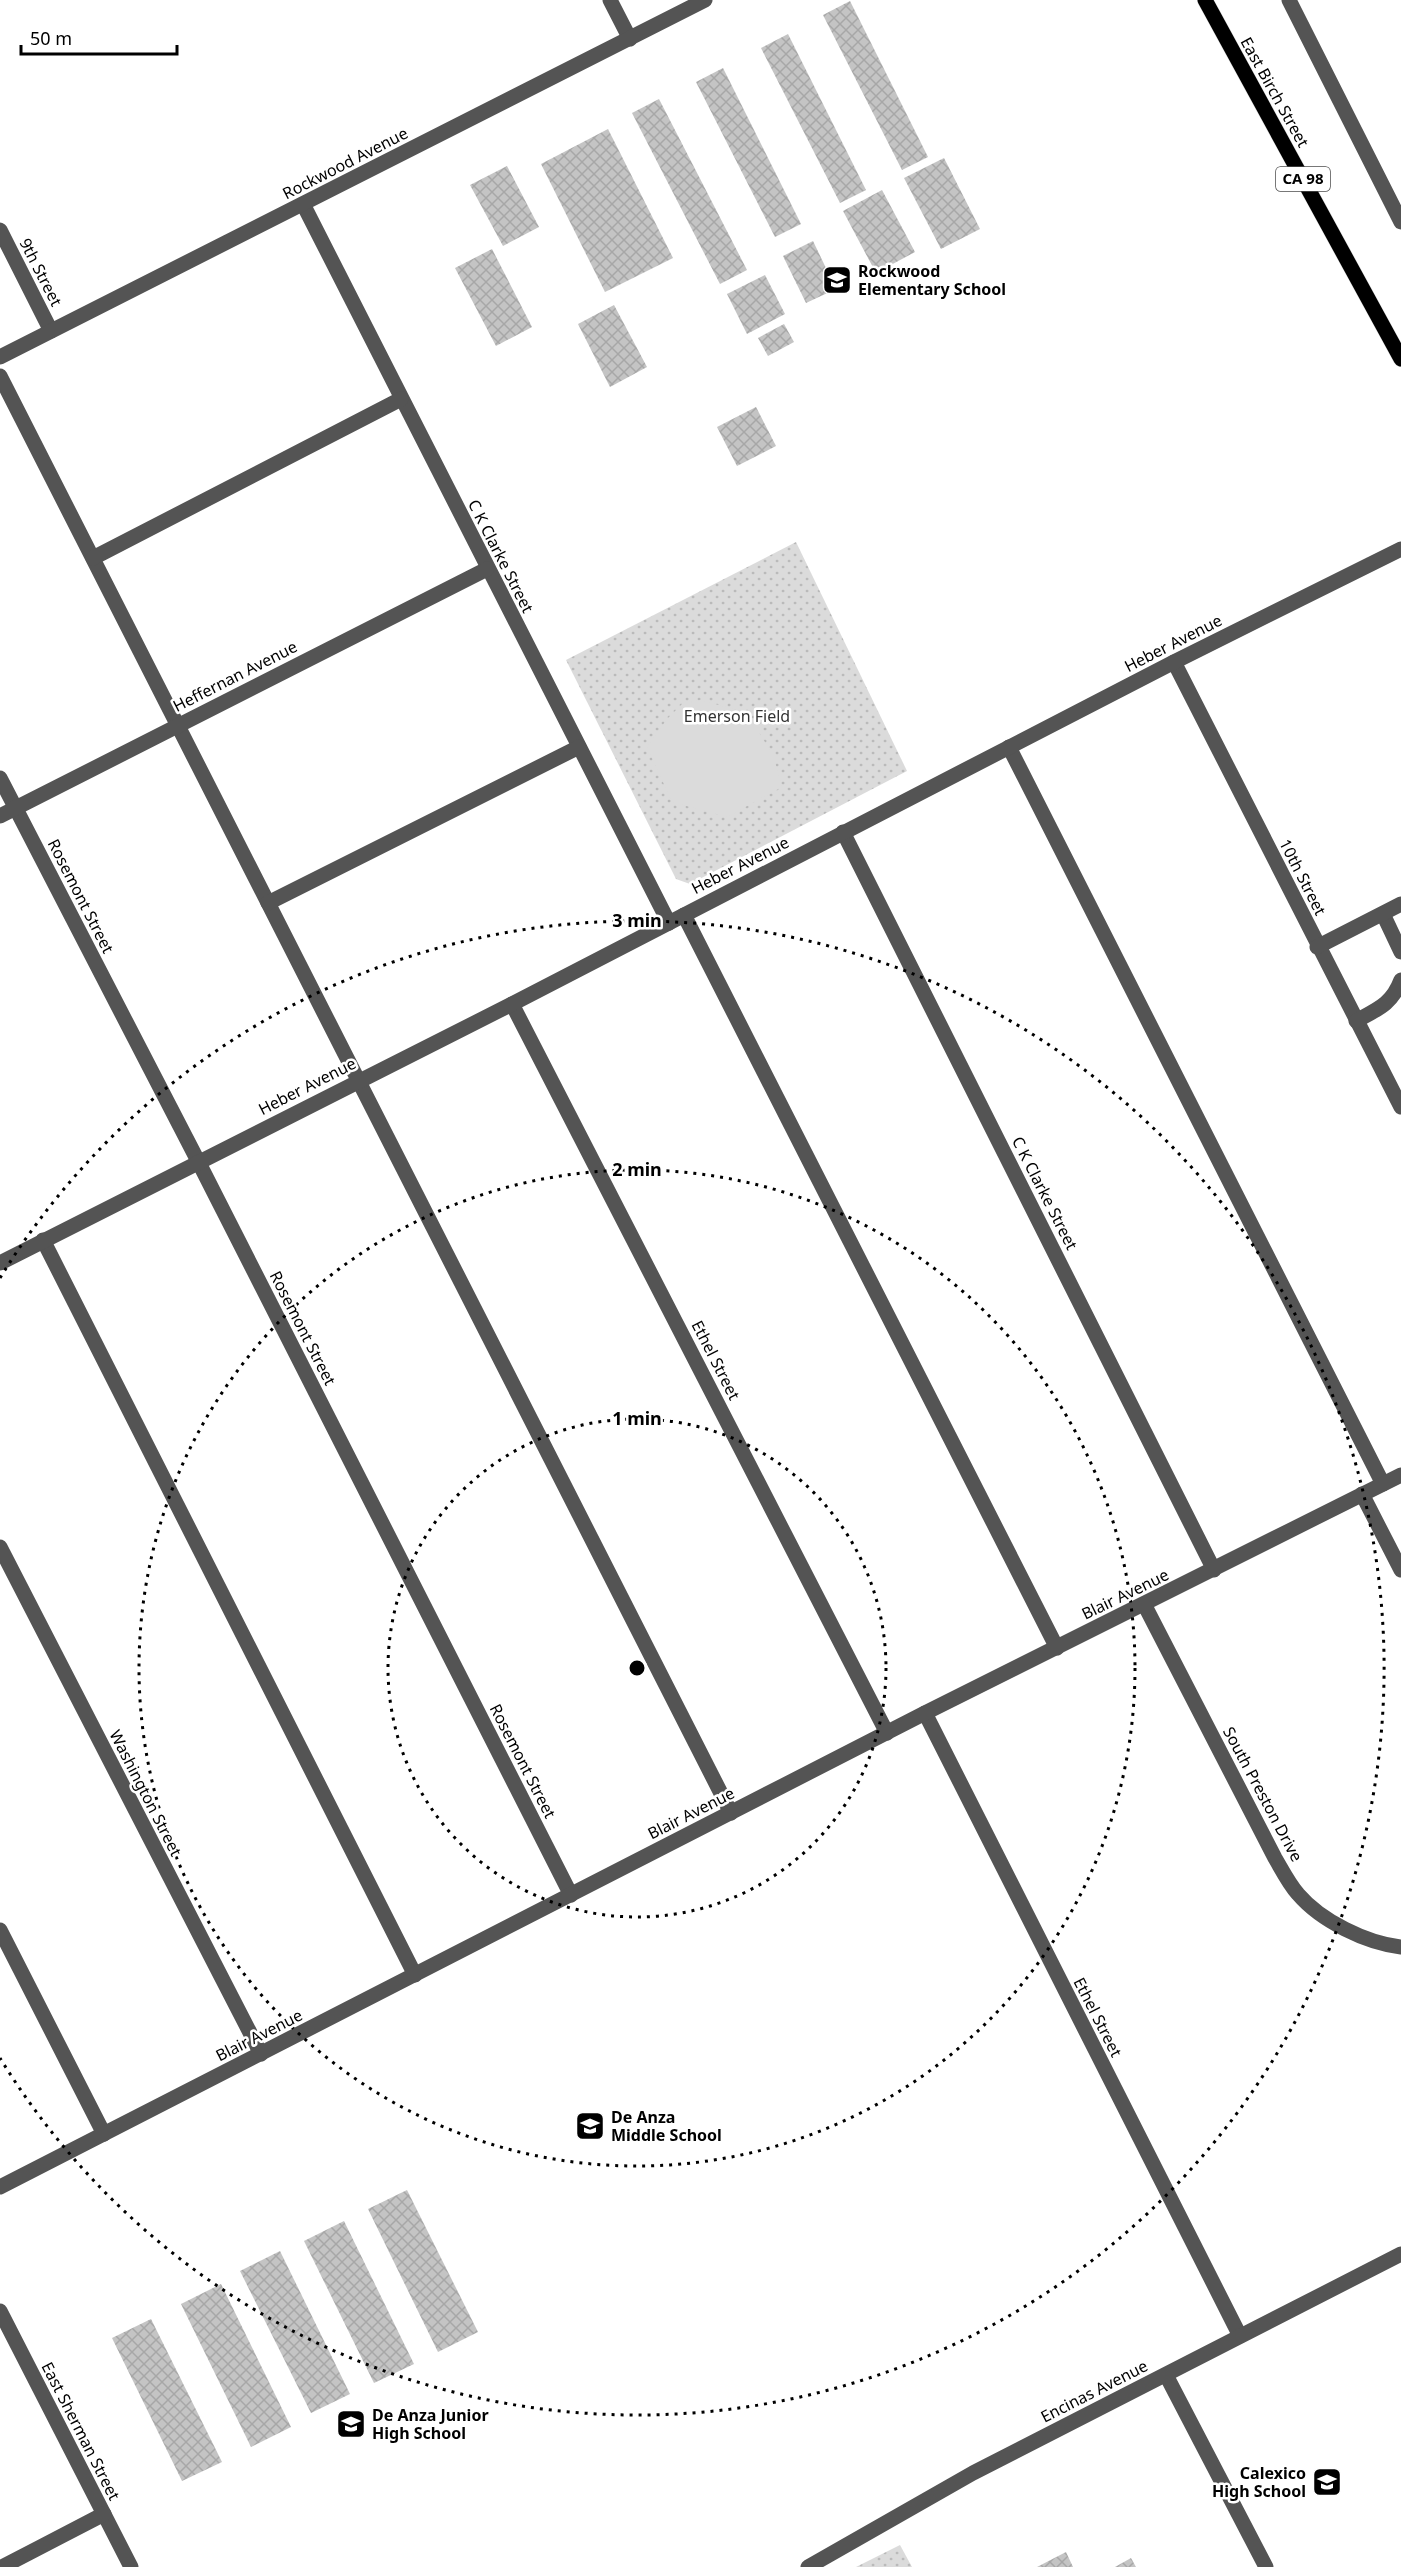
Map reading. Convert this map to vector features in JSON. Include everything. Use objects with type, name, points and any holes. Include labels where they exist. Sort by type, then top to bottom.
[{"type":"main road","name":"East Birch Street","points":[[1205,0],[1401,359]]},
{"type":"street","points":[[610,0],[630,39]]},
{"type":"street","name":"Rockwood Avenue","points":[[0,357],[705,0]]},
{"type":"street","points":[[1289,0],[1401,222]]},
{"type":"street","name":"C K Clarke Street","points":[[303,204],[669,923]]},
{"type":"street","name":"9th Street","points":[[0,230],[51,331]]},
{"type":"street","points":[[0,376],[731,1813]]},
{"type":"street","points":[[93,558],[402,399]]},
{"type":"street","name":"Heber Avenue","points":[[0,1263],[512,1004],[1174,662],[1401,549]]},
{"type":"street","name":"Heffernan Avenue","points":[[0,816],[487,568]]},
{"type":"street","name":"10th Street","points":[[1174,662],[1317,947],[1400,1101]]},
{"type":"street","points":[[268,903],[579,747]]},
{"type":"street","points":[[1009,747],[1383,1484]]},
{"type":"street","name":"Rosemont Street","points":[[0,778],[198,1161],[571,1895]]},
{"type":"street","name":"C K Clarke Street","points":[[843,832],[1214,1570]]},
{"type":"street","points":[[1317,947],[1401,904]]},
{"type":"street","points":[[1383,914],[1401,952]]},
{"type":"street","points":[[684,915],[1057,1648]]},
{"type":"street","points":[[1356,1021],[1389,1000],[1395,994],[1401,980]]},
{"type":"street","name":"Ethel Street","points":[[512,1004],[887,1732]]},
{"type":"street","points":[[43,1240],[415,1975]]},
{"type":"street","name":"Blair Avenue","points":[[0,2187],[887,1732],[1401,1475]]},
{"type":"street","points":[[1362,1494],[1401,1570]]},
{"type":"street","name":"Washington Street","points":[[0,1547],[261,2054]]},
{"type":"street","name":"South Preston Drive","points":[[1144,1604],[1275,1858],[1298,1894],[1332,1922],[1365,1939],[1401,1947]]},
{"type":"street","name":"Ethel Street","points":[[925,1713],[1240,2336]]},
{"type":"street","points":[[0,1930],[104,2134]]},
{"type":"street","name":"Encinas Avenue","points":[[808,2567],[973,2474],[1401,2253]]},
{"type":"street","name":"East Sherman Street","points":[[0,2311],[131,2567]]},
{"type":"street","points":[[1166,2375],[1266,2567]]},
{"type":"street","points":[[2,2567],[104,2514]]},
{"type":"green space","name":"Emerson Field","points":[[796,542],[907,771],[690,884],[676,879],[566,660]]},
{"type":"green space","points":[[701,700],[747,713],[773,755],[782,787],[727,817],[672,802],[647,747],[667,719],[682,704]]},
{"type":"green space","points":[[900,2545],[912,2567],[856,2567]]},
{"type":"building","points":[[850,1],[928,157],[902,170],[823,15]]},
{"type":"building","points":[[788,34],[866,190],[840,203],[761,48]]},
{"type":"building","points":[[723,68],[801,224],[775,237],[696,82]]},
{"type":"building","points":[[659,99],[747,270],[720,284],[632,113]]},
{"type":"building","points":[[608,129],[673,258],[605,292],[541,164]]},
{"type":"building","points":[[944,158],[980,229],[941,249],[904,178]]},
{"type":"building","points":[[507,166],[539,227],[503,246],[470,185]]},
{"type":"building","points":[[882,190],[915,252],[876,273],[843,211]]},
{"type":"building","points":[[813,241],[836,289],[806,303],[783,256]]},
{"type":"building","points":[[492,249],[532,327],[496,346],[455,268]]},
{"type":"building","points":[[765,275],[785,314],[747,334],[727,294]]},
{"type":"building","points":[[614,305],[647,367],[610,387],[578,324]]},
{"type":"building","points":[[784,324],[794,342],[768,356],[758,338]]},
{"type":"building","points":[[756,407],[776,446],[737,466],[717,427]]},
{"type":"building","points":[[407,2190],[478,2332],[438,2352],[368,2209]]},
{"type":"building","points":[[344,2221],[414,2364],[374,2383],[304,2241]]},
{"type":"building","points":[[280,2251],[350,2394],[311,2413],[240,2271]]},
{"type":"building","points":[[221,2284],[291,2427],[251,2447],[181,2304]]},
{"type":"building","points":[[151,2319],[222,2462],[182,2481],[112,2338]]},
{"type":"building","points":[[1066,2552],[1073,2567],[1037,2567]]},
{"type":"building","points":[[1131,2558],[1136,2567],[1115,2567]]},
{"type":"place","name":"Rockwood Elementary School","points":[[837,280]]},
{"type":"place","name":"De Anza Middle School","points":[[590,2126]]},
{"type":"place","name":"De Anza Junior High School","points":[[351,2424]]},
{"type":"place","name":"Calexico High School","points":[[1327,2482]]}]
